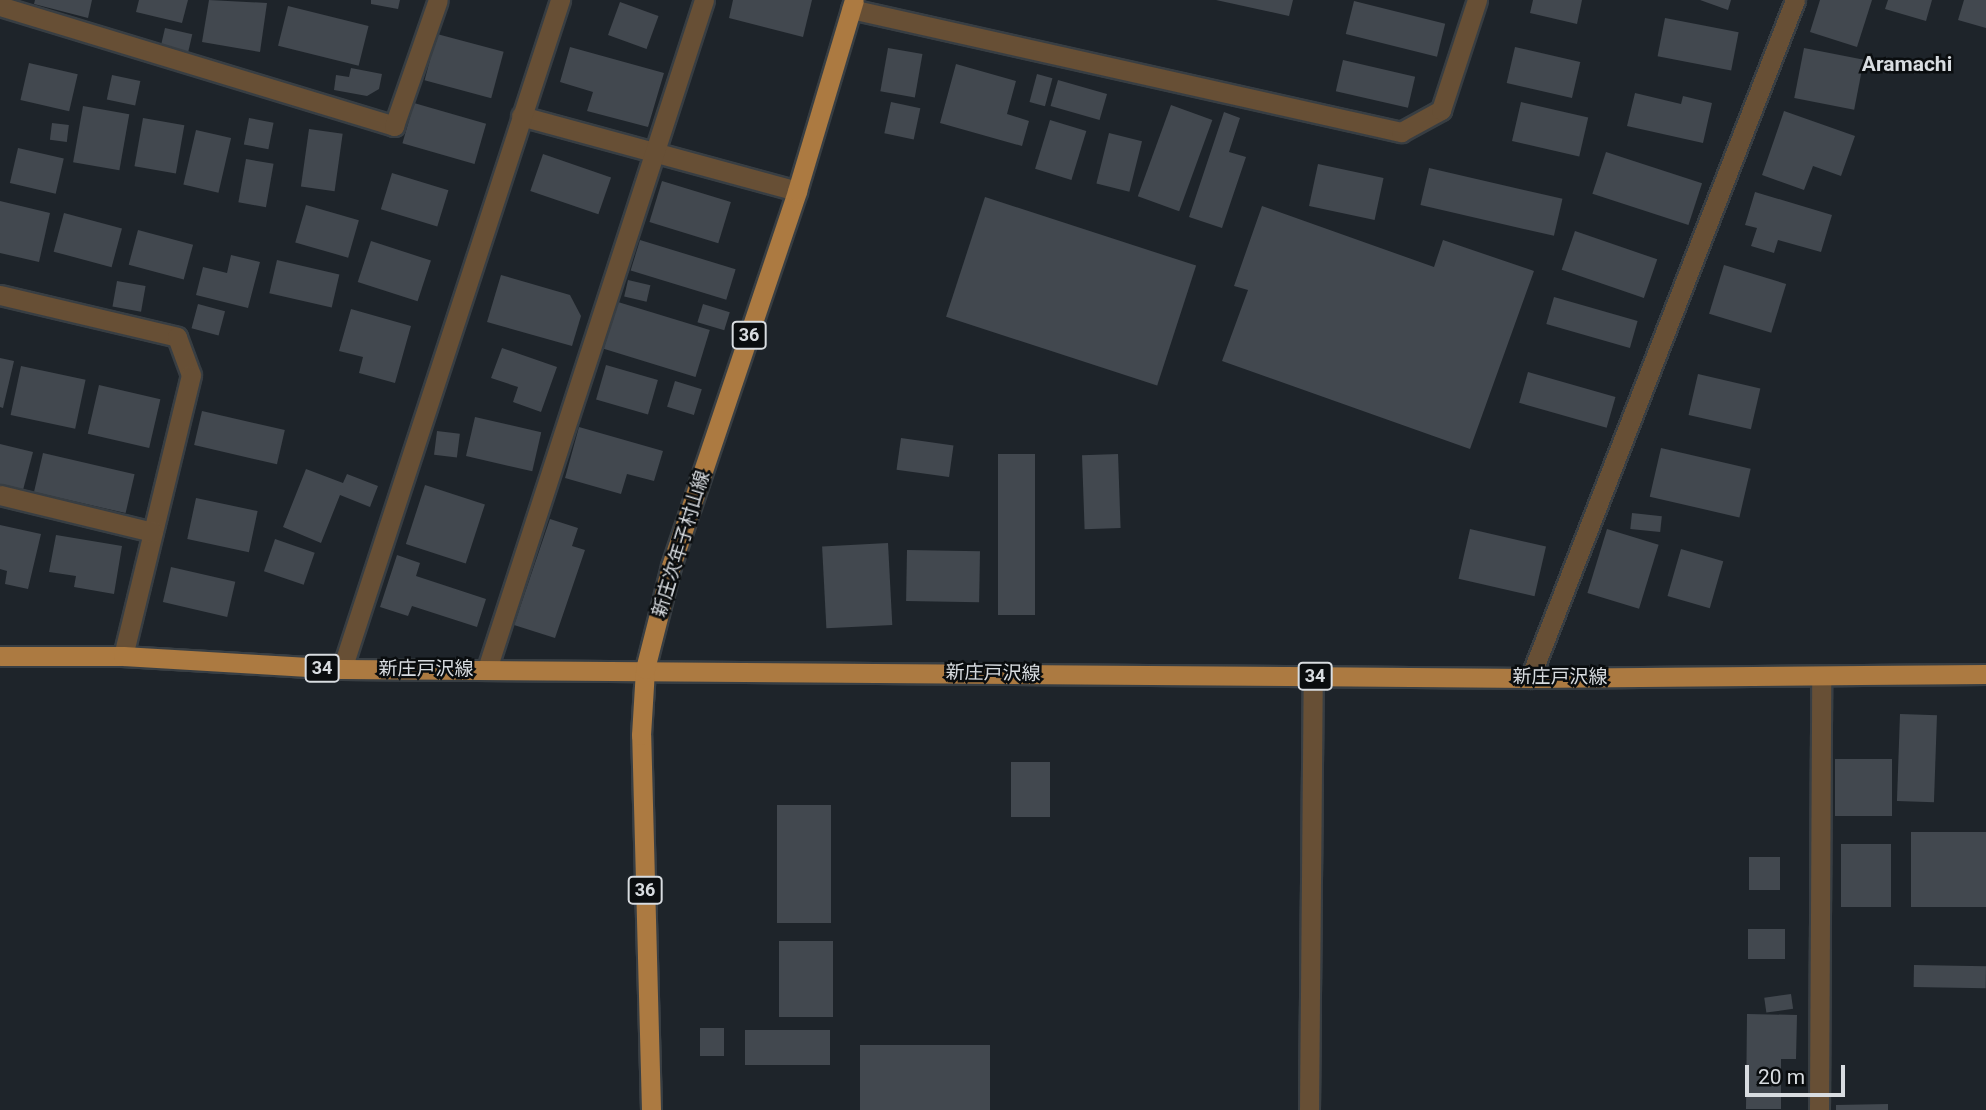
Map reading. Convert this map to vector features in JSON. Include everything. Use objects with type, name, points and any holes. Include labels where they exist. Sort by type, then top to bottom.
[{"type":"main road","name":"新庄次年子村山線","points":[[651,1110],[641,735],[645,669],[671,566],[797,191],[853,5]]},
{"type":"main road","name":"新庄戸沢線","points":[[0,656],[123,656],[342,669],[645,669],[1530,678],[1986,674]]},
{"type":"street","points":[[2,8],[394,126],[438,0]]},
{"type":"street","points":[[342,669],[560,0]]},
{"type":"street","points":[[487,669],[704,0]]},
{"type":"street","points":[[853,5],[1401,132],[1441,110],[1477,0]]},
{"type":"street","points":[[1530,678],[1795,0]]},
{"type":"street","points":[[522,116],[797,191]]},
{"type":"street","points":[[0,295],[177,337],[191,375],[123,656]]},
{"type":"street","points":[[0,495],[153,532]]},
{"type":"street","points":[[1309,1110],[1313,676]]},
{"type":"street","points":[[1819,1110],[1821,676]]},
{"type":"building","points":[[35,0],[92,0],[88,18],[34,4]]},
{"type":"building","points":[[139,0],[188,0],[182,23],[136,12]]},
{"type":"building","points":[[209,0],[267,3],[260,52],[202,42]]},
{"type":"building","points":[[371,0],[400,0],[398,9],[371,4]]},
{"type":"building","points":[[733,0],[812,0],[803,37],[729,18]]},
{"type":"building","points":[[1216,0],[1293,0],[1289,16]]},
{"type":"building","points":[[1533,0],[1582,0],[1577,24],[1530,13]]},
{"type":"building","points":[[1700,0],[1731,0],[1728,10]]},
{"type":"building","points":[[1820,0],[1872,0],[1857,47],[1810,32]]},
{"type":"building","points":[[1888,0],[1932,0],[1926,21],[1885,9]]},
{"type":"building","points":[[1964,0],[1986,0],[1986,28],[1958,20]]},
{"type":"building","points":[[1354,1],[1445,24],[1437,57],[1346,34]]},
{"type":"building","points":[[620,2],[659,16],[647,49],[608,35]]},
{"type":"building","points":[[288,6],[369,26],[359,66],[278,46]]},
{"type":"building","points":[[1665,18],[1739,32],[1731,71],[1658,56]]},
{"type":"building","points":[[165,28],[192,34],[187,56],[160,49]]},
{"type":"building","points":[[437,34],[504,52],[491,98],[425,80]]},
{"type":"building","points":[[570,47],[664,73],[648,127],[587,111],[593,92],[560,82]]},
{"type":"building","points":[[1515,47],[1580,62],[1572,98],[1507,83]]},
{"type":"building","points":[[888,48],[922,54],[915,97],[880,91]]},
{"type":"building","points":[[1804,48],[1864,60],[1854,110],[1794,98]]},
{"type":"building","points":[[1343,60],[1415,77],[1408,108],[1336,91]]},
{"type":"building","points":[[29,63],[78,74],[69,111],[20,100]]},
{"type":"building","points":[[956,64],[1016,81],[1007,114],[1029,121],[1022,146],[940,123]]},
{"type":"building","points":[[351,68],[382,74],[379,89],[367,96],[334,90],[336,75],[349,77]]},
{"type":"building","points":[[1037,74],[1052,78],[1045,106],[1029,102]]},
{"type":"building","points":[[112,75],[140,81],[135,105],[107,99]]},
{"type":"building","points":[[1058,80],[1107,94],[1100,120],[1051,106]]},
{"type":"building","points":[[1635,93],[1681,104],[1683,96],[1712,103],[1703,143],[1627,126]]},
{"type":"building","points":[[891,102],[920,108],[914,140],[884,133]]},
{"type":"building","points":[[1521,102],[1588,118],[1579,156],[1512,141]]},
{"type":"building","points":[[414,103],[486,124],[475,164],[402,143]]},
{"type":"building","points":[[1171,105],[1212,120],[1179,211],[1138,196]]},
{"type":"building","points":[[83,106],[129,114],[119,170],[73,162]]},
{"type":"building","points":[[1784,111],[1855,136],[1841,176],[1813,166],[1804,190],[1762,175]]},
{"type":"building","points":[[1224,112],[1240,118],[1229,152],[1246,157],[1222,228],[1189,217]]},
{"type":"building","points":[[143,118],[184,125],[176,174],[134,166]]},
{"type":"building","points":[[249,118],[274,123],[268,149],[244,145]]},
{"type":"building","points":[[1050,120],[1086,131],[1071,180],[1035,169]]},
{"type":"building","points":[[52,123],[69,125],[67,142],[50,140]]},
{"type":"building","points":[[309,129],[343,134],[335,191],[301,186]]},
{"type":"building","points":[[196,130],[231,138],[218,193],[183,185]]},
{"type":"building","points":[[1109,133],[1142,141],[1129,192],[1096,183]]},
{"type":"building","points":[[18,148],[64,159],[56,194],[10,183]]},
{"type":"building","points":[[1606,152],[1702,183],[1688,225],[1592,194]]},
{"type":"building","points":[[543,154],[611,177],[598,214],[530,191]]},
{"type":"building","points":[[246,159],[274,164],[266,207],[238,202]]},
{"type":"building","points":[[1318,164],[1384,178],[1375,220],[1309,206]]},
{"type":"building","points":[[1429,168],[1562,199],[1554,236],[1420,205]]},
{"type":"building","points":[[392,173],[448,190],[437,227],[381,209]]},
{"type":"building","points":[[662,181],[731,202],[718,243],[649,222]]},
{"type":"building","points":[[1755,192],[1832,215],[1821,252],[1778,240],[1774,253],[1751,246],[1757,228],[1745,225]]},
{"type":"building","points":[[985,197],[1196,266],[1157,385],[946,317]]},
{"type":"building","points":[[0,201],[50,213],[39,262],[0,253]]},
{"type":"building","points":[[306,205],[359,220],[348,258],[295,242]]},
{"type":"building","points":[[1262,206],[1434,267],[1443,240],[1534,271],[1470,449],[1222,361],[1248,290],[1234,286]]},
{"type":"building","points":[[64,213],[122,229],[112,267],[54,252]]},
{"type":"building","points":[[138,230],[193,245],[184,280],[129,265]]},
{"type":"building","points":[[1575,231],[1657,259],[1644,298],[1562,270]]},
{"type":"building","points":[[640,240],[736,269],[726,300],[631,271]]},
{"type":"building","points":[[371,241],[431,260],[418,301],[358,282]]},
{"type":"building","points":[[231,255],[260,262],[248,308],[196,295],[203,267],[227,273]]},
{"type":"building","points":[[277,260],[339,274],[332,308],[269,293]]},
{"type":"building","points":[[1724,265],[1786,284],[1771,333],[1709,314]]},
{"type":"building","points":[[501,275],[570,295],[581,316],[572,346],[487,322]]},
{"type":"building","points":[[628,280],[650,285],[647,302],[624,297]]},
{"type":"building","points":[[117,281],[146,286],[141,312],[112,307]]},
{"type":"building","points":[[1554,297],[1638,321],[1630,348],[1546,324]]},
{"type":"building","points":[[618,302],[710,330],[695,377],[604,349]]},
{"type":"building","points":[[198,304],[225,311],[219,335],[192,328]]},
{"type":"building","points":[[703,304],[730,312],[724,330],[697,322]]},
{"type":"building","points":[[351,309],[411,326],[395,383],[359,373],[363,357],[339,351]]},
{"type":"building","points":[[502,348],[557,367],[541,412],[513,402],[518,387],[491,378]]},
{"type":"building","points":[[0,358],[14,361],[3,408],[0,407]]},
{"type":"building","points":[[606,365],[658,380],[648,414],[596,400]]},
{"type":"building","points":[[21,366],[86,380],[75,429],[11,415]]},
{"type":"building","points":[[1528,372],[1615,397],[1607,428],[1519,403]]},
{"type":"building","points":[[1698,374],[1760,388],[1751,429],[1689,415]]},
{"type":"building","points":[[675,381],[702,389],[694,415],[667,407]]},
{"type":"building","points":[[99,385],[160,399],[149,448],[88,434]]},
{"type":"building","points":[[202,411],[285,430],[277,464],[194,445]]},
{"type":"building","points":[[475,417],[541,432],[532,471],[466,456]]},
{"type":"building","points":[[579,427],[663,451],[654,481],[627,474],[621,494],[565,478]]},
{"type":"building","points":[[437,431],[460,434],[457,458],[434,455]]},
{"type":"building","points":[[901,438],[953,445],[949,477],[897,470]]},
{"type":"building","points":[[0,444],[33,452],[23,490],[0,484]]},
{"type":"building","points":[[1661,448],[1751,469],[1739,517],[1650,497]]},
{"type":"building","points":[[43,453],[135,474],[126,513],[34,492]]},
{"type":"building","points":[[998,454],[1035,454],[1035,615],[998,615]]},
{"type":"building","points":[[1118,454],[1121,528],[1085,529],[1082,455]]},
{"type":"building","points":[[306,469],[343,483],[347,474],[378,486],[370,507],[340,495],[321,543],[283,527]]},
{"type":"building","points":[[425,485],[485,504],[466,563],[406,544]]},
{"type":"building","points":[[196,498],[258,511],[249,552],[187,539]]},
{"type":"building","points":[[1632,513],[1662,516],[1660,532],[1630,529]]},
{"type":"building","points":[[550,519],[578,528],[572,546],[585,550],[555,638],[514,625]]},
{"type":"building","points":[[0,525],[41,534],[28,589],[5,584],[7,571],[0,569]]},
{"type":"building","points":[[1470,529],[1546,547],[1535,596],[1459,579]]},
{"type":"building","points":[[1607,529],[1659,545],[1639,609],[1587,593]]},
{"type":"building","points":[[56,535],[122,546],[114,594],[74,587],[76,576],[49,572]]},
{"type":"building","points":[[275,539],[315,553],[304,585],[264,571]]},
{"type":"building","points":[[888,543],[892,625],[826,628],[822,546]]},
{"type":"building","points":[[1681,549],[1723,561],[1710,608],[1667,596]]},
{"type":"building","points":[[907,550],[980,551],[979,602],[906,601]]},
{"type":"building","points":[[397,555],[420,563],[416,576],[486,599],[477,627],[412,606],[408,616],[380,607]]},
{"type":"building","points":[[171,567],[235,582],[227,617],[163,602]]},
{"type":"building","points":[[1900,714],[1937,715],[1934,802],[1897,801]]},
{"type":"building","points":[[1835,759],[1892,759],[1892,816],[1835,816]]},
{"type":"building","points":[[1011,762],[1050,762],[1050,817],[1011,817]]},
{"type":"building","points":[[777,805],[831,805],[831,923],[777,923]]},
{"type":"building","points":[[1911,832],[1986,832],[1986,907],[1911,907]]},
{"type":"building","points":[[1841,844],[1891,844],[1891,907],[1841,907]]},
{"type":"building","points":[[1749,857],[1780,857],[1780,890],[1749,890]]},
{"type":"building","points":[[1748,929],[1785,929],[1785,959],[1748,959]]},
{"type":"building","points":[[779,941],[833,941],[833,1017],[779,1017]]},
{"type":"building","points":[[1914,965],[1986,966],[1986,988],[1914,987]]},
{"type":"building","points":[[1791,994],[1793,1009],[1766,1013],[1764,998]]},
{"type":"building","points":[[1747,1014],[1797,1015],[1796,1059],[1781,1059],[1781,1109],[1746,1109]]},
{"type":"building","points":[[700,1028],[724,1028],[724,1056],[700,1056]]},
{"type":"building","points":[[745,1030],[830,1030],[830,1065],[745,1065]]},
{"type":"building","points":[[860,1045],[990,1045],[990,1110],[860,1110]]},
{"type":"building","points":[[1888,1104],[1888,1110],[1836,1110],[1836,1105]]},
{"type":"district","name":"Aramachi","points":[[1907,64]]}]
